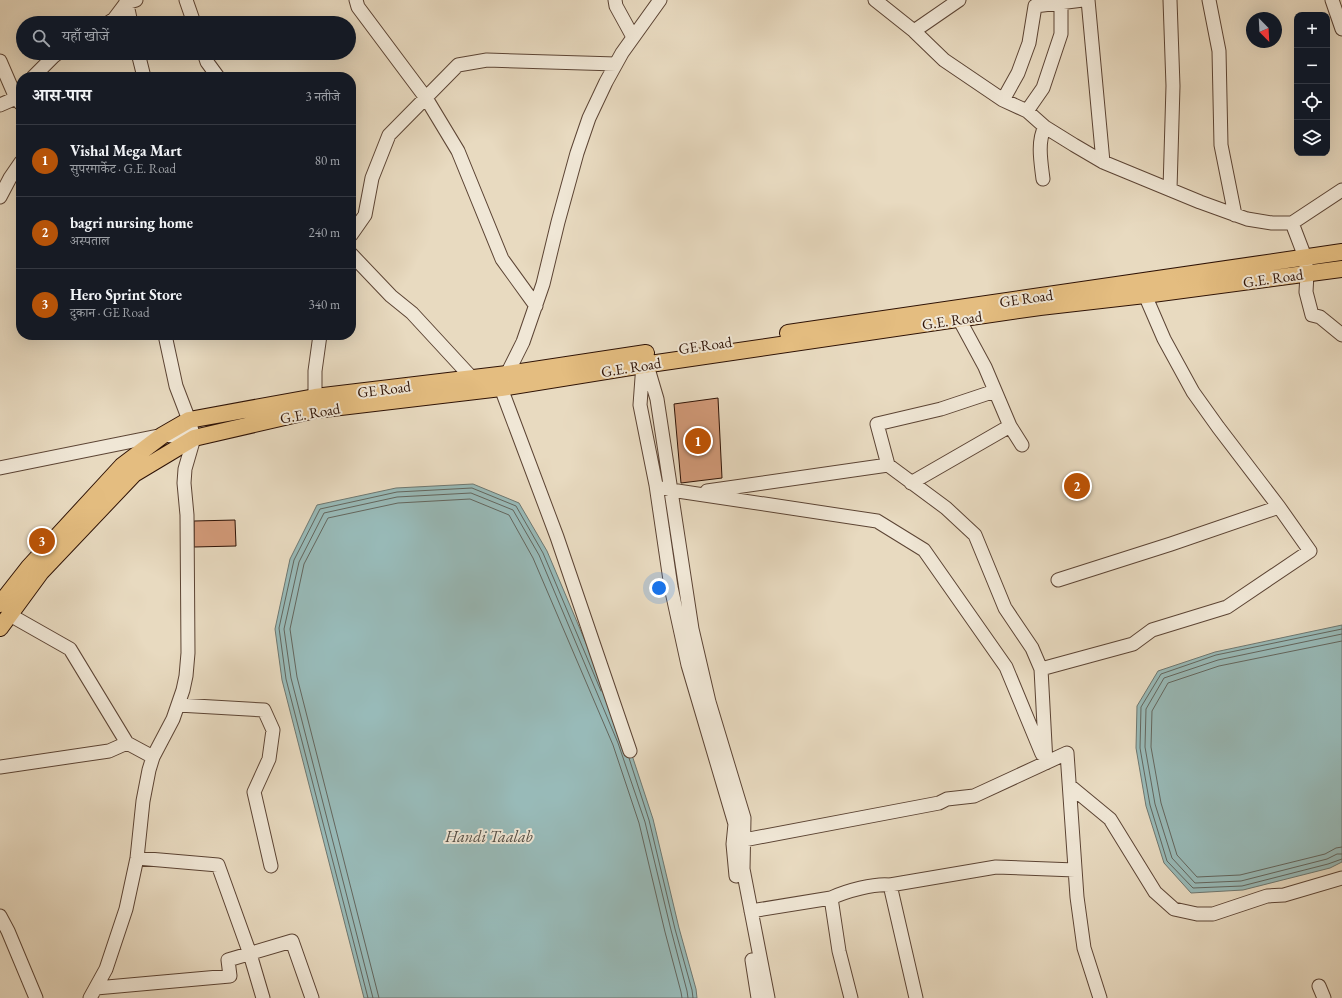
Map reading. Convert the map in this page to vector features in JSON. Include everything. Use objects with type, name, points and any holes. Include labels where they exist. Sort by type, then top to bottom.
[{"type":"main road","name":"GE Road","points":[[5,610],[29,567],[122,466],[163,435],[189,420],[315,404],[472,378],[644,361],[1342,252]]},
{"type":"main road","name":"G.E. Road","points":[[0,628],[5,610],[134,474],[194,438],[315,404],[501,388],[644,361],[1040,307],[1145,295],[1342,269]]},
{"type":"street","points":[[186,0],[192,16]]},
{"type":"street","points":[[356,0],[358,7],[426,98],[458,151],[502,260],[536,306]]},
{"type":"street","points":[[615,0],[616,6],[633,37]]},
{"type":"street","points":[[630,751],[557,538],[501,388],[523,342],[536,306],[577,153],[589,118],[616,64],[633,37],[660,0]]},
{"type":"street","points":[[875,0],[914,31],[944,60],[1003,100],[1026,111],[1045,126],[1074,145],[1103,162],[1200,202],[1247,219],[1272,223],[1292,223],[1342,190]]},
{"type":"street","points":[[914,31],[959,0]]},
{"type":"street","points":[[1003,100],[1018,73],[1029,43],[1035,6],[1083,0]]},
{"type":"street","points":[[1088,0],[1103,162]]},
{"type":"street","points":[[1170,0],[1173,86],[1170,189]]},
{"type":"street","points":[[1209,0],[1219,51],[1221,145],[1235,215]]},
{"type":"street","points":[[1332,0],[1342,29]]},
{"type":"street","points":[[116,16],[129,1]]},
{"type":"street","points":[[129,1],[130,16]]},
{"type":"street","points":[[1026,111],[1043,88],[1061,34],[1061,3]]},
{"type":"street","points":[[38,72],[50,60]]},
{"type":"street","points":[[140,60],[143,72]]},
{"type":"street","points":[[206,60],[214,72]]},
{"type":"street","points":[[356,228],[365,215],[372,178],[389,135],[458,65],[487,60],[616,64]]},
{"type":"street","points":[[0,61],[16,92]]},
{"type":"street","points":[[0,105],[16,99]]},
{"type":"street","points":[[1043,179],[1041,147],[1042,133],[1045,126]]},
{"type":"street","points":[[0,197],[16,170]]},
{"type":"street","points":[[1292,223],[1305,257],[1307,274],[1306,292],[1312,315],[1320,317],[1342,335]]},
{"type":"street","points":[[356,259],[391,296],[412,313],[472,378]]},
{"type":"street","points":[[1041,669],[1133,644],[1152,630],[1227,607],[1310,552],[1279,507],[1193,392],[1164,339],[1145,295]]},
{"type":"street","points":[[959,319],[985,368],[1010,426],[1022,445]]},
{"type":"street","points":[[93,993],[106,969],[126,909],[137,858],[143,800],[153,757],[173,719],[184,690],[188,653],[187,515],[184,483],[185,468],[194,438],[176,386],[166,340]]},
{"type":"street","points":[[315,404],[315,371],[319,340]]},
{"type":"street","points":[[644,361],[640,405],[656,485],[671,588],[688,665],[735,824],[768,998]]},
{"type":"street","points":[[644,361],[657,399],[692,630],[709,702],[744,818],[738,842],[738,888],[758,998]]},
{"type":"street","points":[[995,391],[941,409],[877,424],[888,465],[946,508],[975,535],[1005,608],[1032,648],[1041,669],[1046,763]]},
{"type":"street","points":[[911,482],[1010,426]]},
{"type":"street","points":[[0,468],[163,435],[194,438]]},
{"type":"street","points":[[694,492],[888,465]]},
{"type":"street","points":[[656,485],[671,490],[694,492],[877,520],[924,550],[1006,666],[1046,763]]},
{"type":"street","points":[[1058,580],[1171,544],[1279,507]]},
{"type":"street","points":[[5,610],[70,649],[128,743],[153,757]]},
{"type":"street","points":[[178,705],[264,710],[273,730],[269,760],[254,792],[271,866]]},
{"type":"street","points":[[0,767],[109,751],[128,743]]},
{"type":"street","points":[[738,842],[939,803],[947,799],[974,796],[1067,753],[1077,897],[1084,948],[1100,998]]},
{"type":"street","points":[[1070,786],[1110,819],[1155,892],[1174,909],[1197,914],[1213,914],[1267,896],[1284,895],[1342,878]]},
{"type":"street","points":[[137,858],[218,865],[250,954],[263,998]]},
{"type":"street","points":[[751,911],[831,898],[850,891],[883,884],[890,885],[996,867],[1075,870]]},
{"type":"street","points":[[890,885],[916,998]]},
{"type":"street","points":[[831,898],[839,951],[851,998]]},
{"type":"street","points":[[0,916],[8,931],[31,997]]},
{"type":"street","points":[[93,993],[230,976],[228,960],[292,941],[312,998]]},
{"type":"water","name":"Handi Taalab","points":[[473,484],[519,503],[547,551],[627,740],[653,819],[697,998],[364,998],[282,680],[275,629],[290,559],[317,505],[396,488]]},
{"type":"water","points":[[1342,625],[1342,862],[1330,868],[1243,890],[1191,893],[1164,863],[1146,806],[1136,748],[1137,706],[1158,671],[1215,652]]},
{"type":"building","points":[[718,398],[722,478],[681,483],[674,404]]},
{"type":"building","points":[[235,520],[236,546],[194,547],[194,521]]},
{"type":"place","name":"Vishal Mega Mart","points":[[698,441]]},
{"type":"place","name":"bagri nursing home","points":[[1077,486]]},
{"type":"place","name":"Hero Sprint Store","points":[[42,541]]}]
